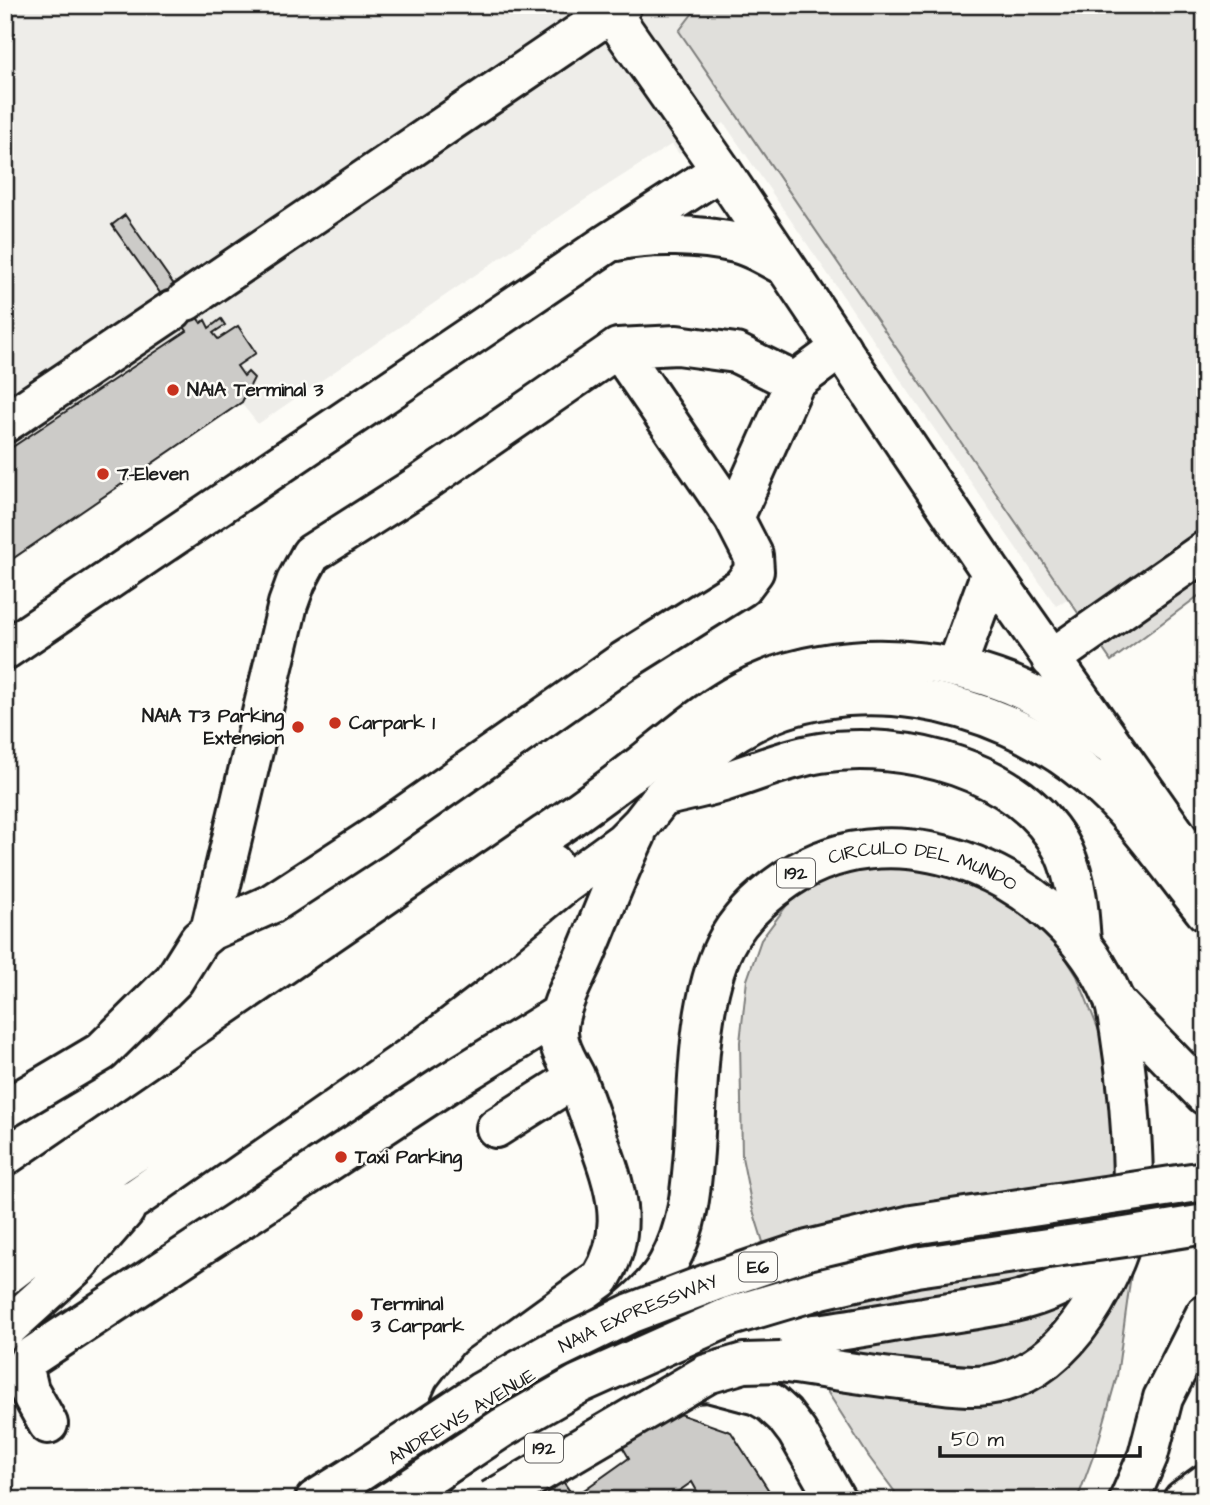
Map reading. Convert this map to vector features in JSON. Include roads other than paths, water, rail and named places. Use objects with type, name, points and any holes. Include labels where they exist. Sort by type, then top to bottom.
[{"type":"main road","points":[[5,423],[617,10],[991,572],[1205,876]]},
{"type":"main road","points":[[5,650],[608,243],[721,170]]},
{"type":"main road","points":[[608,243],[645,237],[737,243],[786,267]]},
{"type":"main road","points":[[210,931],[288,604],[311,554],[421,484],[618,348],[677,345],[736,354],[795,382]]},
{"type":"main road","points":[[5,1109],[64,1076],[108,1046],[174,980],[199,940],[210,931],[271,904],[374,837],[624,661],[742,587],[754,572],[753,555],[734,518],[618,348]]},
{"type":"main road","points":[[734,518],[795,382],[841,348]]},
{"type":"main road","points":[[1051,659],[1205,551]]},
{"type":"main road","points":[[956,668],[991,572]]},
{"type":"main road","points":[[5,1206],[596,800],[723,700],[761,680],[820,664],[870,661],[956,668],[1024,690],[1061,710],[1112,745]]},
{"type":"main road","points":[[5,1276],[60,1234],[136,1198],[402,1013],[561,887],[623,842],[696,763],[735,732],[768,715],[844,695],[898,696],[950,706],[1001,724],[1046,746],[1100,785],[1205,911]]},
{"type":"main road","points":[[5,1238],[192,1115],[582,842],[722,782],[819,753],[850,750],[911,754],[947,762],[1003,789],[1037,815],[1062,849],[1076,885],[1082,943]]},
{"type":"main road","points":[[438,1432],[454,1398],[478,1367],[601,1278],[610,1263],[617,1237],[618,1212],[614,1183],[575,1078],[558,1042],[560,1014],[611,889],[651,811]]},
{"type":"main road","name":"CIRCULO DEL MUNDO","points":[[693,1158],[701,1051],[716,969],[724,947],[749,911],[766,894],[792,876],[816,863],[842,854],[886,849],[933,853],[987,870],[1018,887],[1045,906],[1082,943],[1114,1001],[1129,1100],[1133,1200]]},
{"type":"main road","name":"192","points":[[1114,1001],[1205,1095]]},
{"type":"main road","points":[[48,1424],[29,1390],[24,1369],[30,1358],[560,1014]]},
{"type":"main road","points":[[478,1066],[510,1127],[575,1078]]},
{"type":"main road","name":"ANDREWS AVENUE","points":[[328,1500],[590,1338],[656,1283],[684,1228],[693,1158]]},
{"type":"main road","name":"NAIA EXPRESSWAY","points":[[315,1500],[481,1392],[553,1351],[631,1313],[715,1281],[808,1250],[912,1225],[1205,1181]]},
{"type":"main road","points":[[6,1329],[78,1264],[136,1198]]},
{"type":"main road","points":[[492,1500],[707,1374],[744,1363],[781,1362],[898,1380],[959,1385],[986,1385],[1014,1378],[1035,1367],[1057,1350],[1076,1329],[1113,1267],[1126,1234],[1133,1200]]},
{"type":"main road","points":[[621,1396],[728,1340],[757,1336],[813,1335],[1014,1304],[1055,1289],[1097,1261],[1124,1225],[1133,1200]]},
{"type":"main road","name":"NAIA EXPRESSWAY","points":[[393,1500],[502,1428],[579,1384],[731,1316],[821,1289],[916,1267],[1205,1224]]},
{"type":"main road","points":[[1143,1500],[1148,1456],[1163,1398],[1205,1315]]},
{"type":"main road","points":[[513,1500],[642,1416],[708,1382]]},
{"type":"main road","name":"192","points":[[467,1500],[621,1396],[680,1384],[708,1382],[757,1395],[771,1403],[797,1432],[836,1500]]},
{"type":"main road","points":[[1129,1500],[1148,1456]]},
{"type":"main road","points":[[1183,1500],[1205,1484]]},
{"type":"place","name":"NAIA Terminal 3","points":[[173,390]]},
{"type":"place","name":"7-Eleven","points":[[103,474]]},
{"type":"place","name":"Carpark 1","points":[[335,723]]},
{"type":"place","name":"NAIA T3 Parking Extension","points":[[298,727]]},
{"type":"place","name":"Taxi Parking","points":[[341,1157]]},
{"type":"place","name":"Terminal 3 Carpark","points":[[357,1315]]}]
